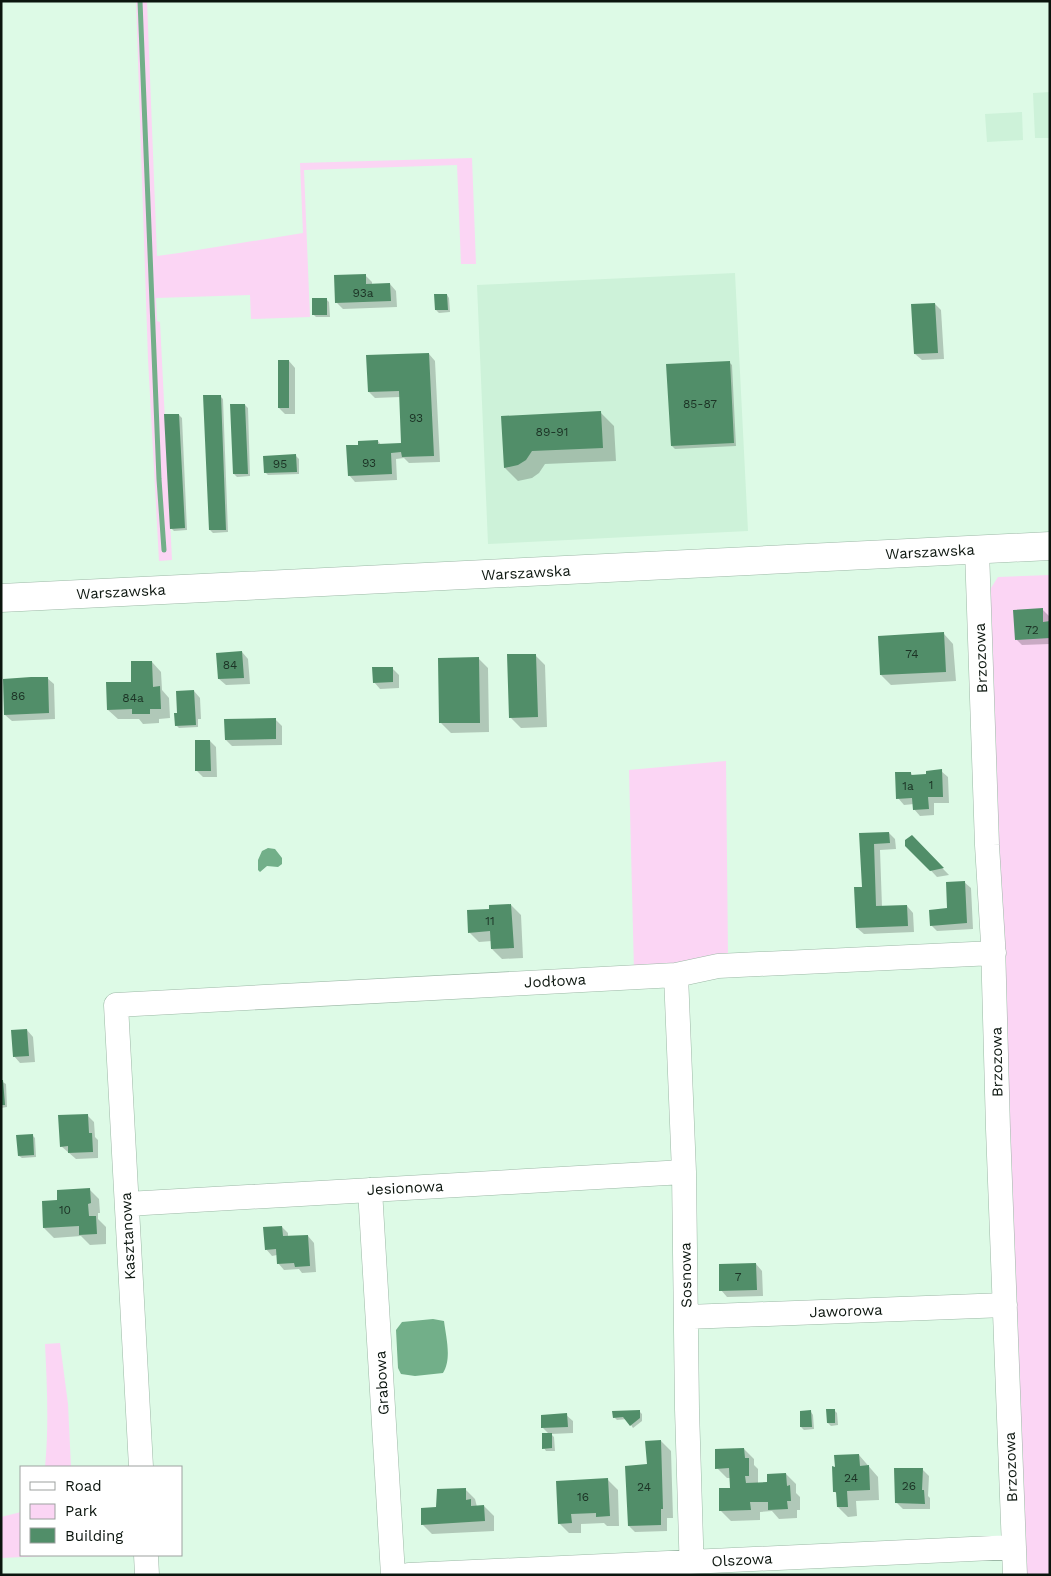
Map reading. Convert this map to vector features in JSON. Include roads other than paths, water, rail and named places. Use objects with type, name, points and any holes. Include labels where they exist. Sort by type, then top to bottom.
[{"type":"main road","name":"Warszawska","points":[[1,598],[1050,546]]},
{"type":"street","name":"Brzozowa","points":[[977,550],[987,845],[994,953],[998,1129],[1015,1575]]},
{"type":"street","name":"Jodłowa","points":[[116,1005],[676,975],[718,966],[994,953]]},
{"type":"street","name":"Sosnowa","points":[[676,975],[684,1172],[687,1409],[692,1568]]},
{"type":"street","name":"Kasztanowa","points":[[116,1005],[141,1466]]},
{"type":"street","name":"Jesionowa","points":[[127,1204],[684,1172]]},
{"type":"street","name":"Grabowa","points":[[370,1190],[393,1575]]},
{"type":"street","name":"Jaworowa","points":[[687,1317],[1006,1305]]},
{"type":"street","name":"Olszowa","points":[[409,1575],[692,1568],[1014,1547]]},
{"type":"street","points":[[146,1556],[147,1575]]},
{"type":"waterway","points":[[140,1],[159,479],[164,550]]}]
